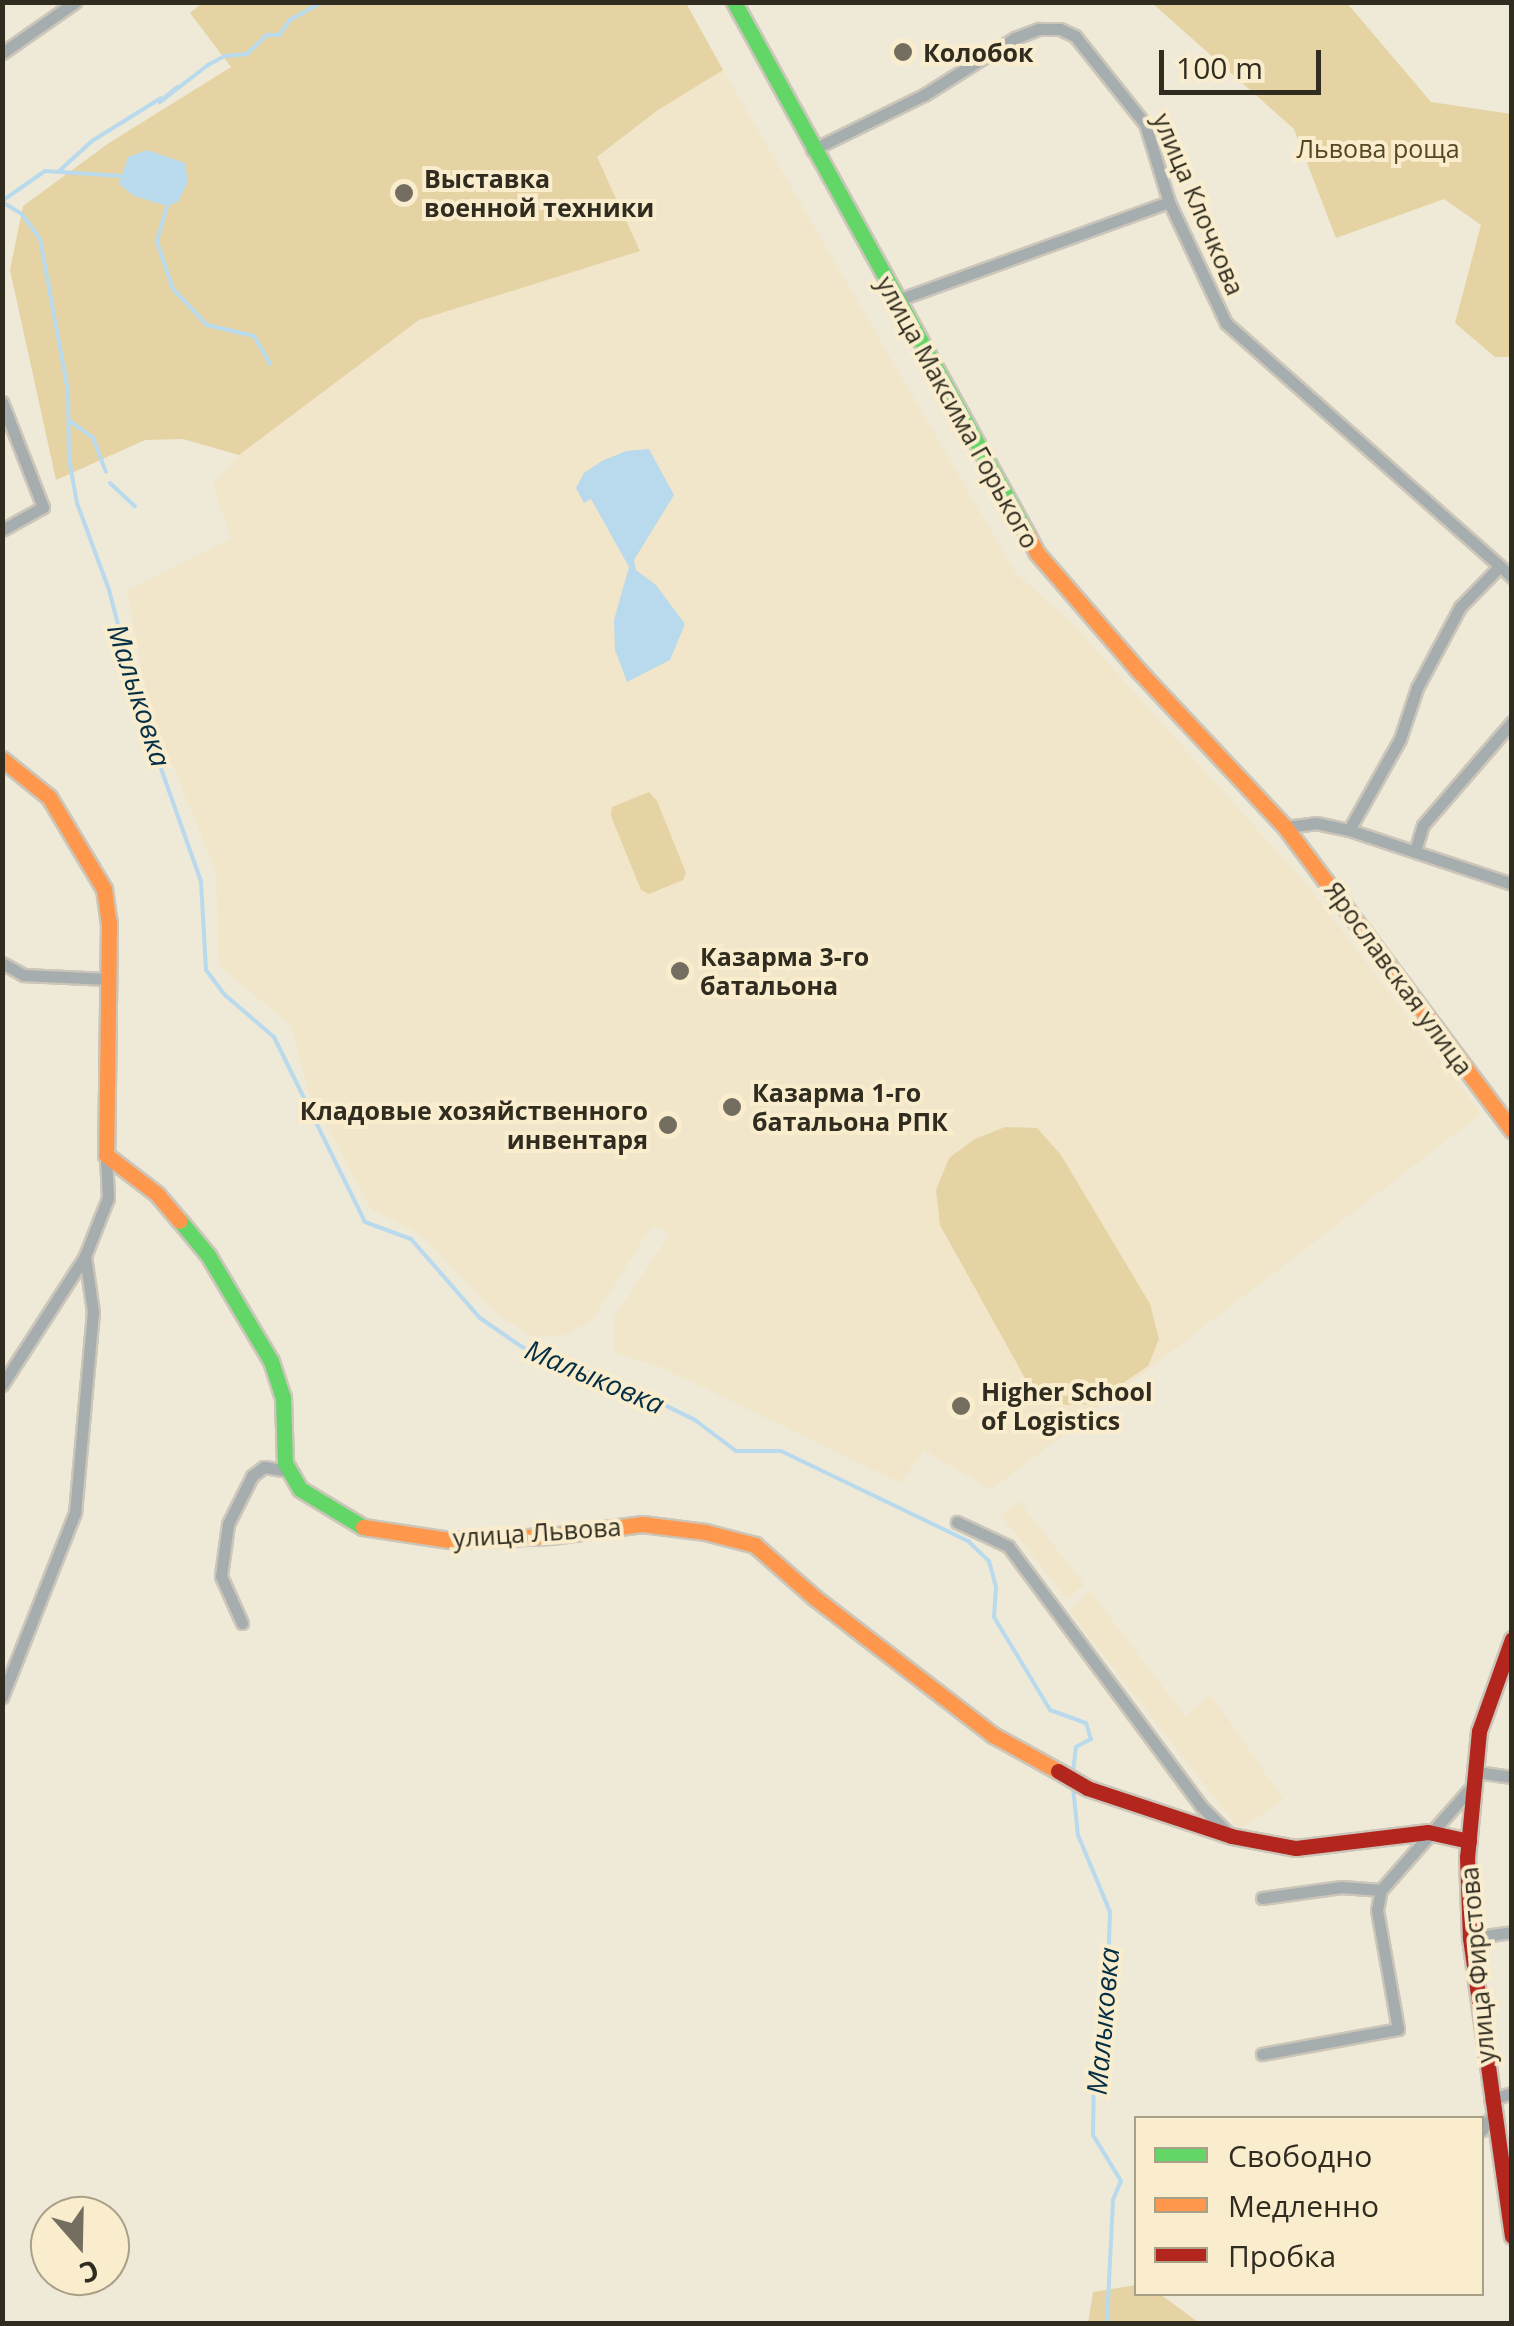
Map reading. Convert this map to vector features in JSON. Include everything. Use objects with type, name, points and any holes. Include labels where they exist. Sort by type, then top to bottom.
[{"type":"street","points":[[2,54],[75,2]]},
{"type":"street","name":"улица Максима Горького","points":[[734,2],[1036,554],[1138,671],[1284,826]]},
{"type":"street","name":"улица Клочкова","points":[[812,150],[924,95],[1015,38],[1039,29],[1060,29],[1075,36],[1145,124],[1169,202],[1226,323],[1512,578]]},
{"type":"street","points":[[895,301],[1169,202]]},
{"type":"street","points":[[2,402],[44,507],[2,530]]},
{"type":"street","points":[[1348,830],[1400,739],[1416,688],[1460,607],[1500,567]]},
{"type":"street","points":[[1415,851],[1423,825],[1512,722]]},
{"type":"street","points":[[2,759],[49,797],[86,852],[104,890],[109,923],[108,1198],[85,1256],[2,1384]]},
{"type":"street","points":[[1284,826],[1316,823],[1348,830],[1512,884]]},
{"type":"street","name":"Ярославская улица","points":[[1284,826],[1512,1130]]},
{"type":"street","points":[[2,963],[24,975],[106,979]]},
{"type":"street","points":[[106,1155],[156,1194],[208,1254],[271,1360],[283,1398],[285,1463],[290,1471]]},
{"type":"street","points":[[2,1696],[75,1512],[93,1312],[85,1256]]},
{"type":"street","points":[[242,1623],[221,1576],[228,1524],[252,1476],[264,1467],[290,1471]]},
{"type":"street","name":"улица Львова","points":[[290,1471],[300,1489],[368,1530],[449,1540],[551,1536],[642,1524],[705,1532],[755,1545],[816,1598],[993,1736],[1087,1788],[1231,1836],[1296,1848],[1428,1832]]},
{"type":"street","points":[[958,1522],[1008,1546],[1201,1806],[1231,1836]]},
{"type":"street","name":"улица Фирстова","points":[[1511,2234],[1470,1938],[1469,1842],[1479,1731],[1512,1639]]},
{"type":"street","points":[[1262,2054],[1398,2029],[1377,1910],[1382,1890],[1476,1778],[1512,1777]]},
{"type":"street","points":[[1428,1832],[1469,1842]]},
{"type":"street","points":[[1262,1898],[1341,1887],[1382,1890]]},
{"type":"street","points":[[1470,1938],[1512,1932]]},
{"type":"street","points":[[1484,2125],[1491,2108],[1512,2094]]},
{"type":"shaded area","points":[[723,70],[1015,572],[1071,622],[1308,886],[1481,1114],[991,1490],[924,1450],[901,1483],[658,1366],[615,1353],[613,1319],[670,1233],[652,1226],[592,1320],[566,1335],[533,1337],[496,1313],[422,1236],[371,1209],[308,1091],[291,1025],[219,966],[216,871],[149,707],[127,590],[231,539],[213,485],[239,455],[419,320],[640,251],[597,158],[658,110]]},
{"type":"shaded area","points":[[1019,1501],[1084,1585],[1066,1599],[1001,1515]]},
{"type":"shaded area","points":[[1090,1591],[1185,1716],[1211,1695],[1284,1800],[1239,1829],[1069,1611]]},
{"type":"green space","points":[[202,3],[686,3],[723,70],[658,110],[597,157],[640,251],[419,320],[239,455],[183,439],[145,440],[56,480],[10,270],[23,206],[109,143],[231,67],[190,13]]},
{"type":"green space","name":"Львова роща","points":[[1152,3],[1347,3],[1431,102],[1511,114],[1511,357],[1495,357],[1455,323],[1481,225],[1444,199],[1336,238],[1294,129]]},
{"type":"green space","points":[[649,792],[657,801],[686,873],[683,880],[649,894],[641,890],[611,816],[612,807]]},
{"type":"green space","points":[[1005,1127],[1037,1128],[1061,1155],[1150,1304],[1159,1339],[1148,1366],[1093,1404],[1065,1405],[1026,1380],[940,1225],[936,1190],[949,1158],[975,1139]]},
{"type":"green space","points":[[1134,2285],[1134,2296],[1163,2296],[1198,2322],[1212,2323],[1088,2323],[1093,2292]]},
{"type":"water","points":[[147,150],[185,163],[188,182],[178,202],[167,206],[134,196],[119,184],[128,157]]},
{"type":"water","points":[[649,449],[674,495],[634,560],[636,570],[656,585],[685,624],[670,660],[627,682],[615,650],[614,620],[629,567],[591,499],[584,503],[576,488],[584,473],[602,461],[626,451]]},
{"type":"waterway","points":[[177,87],[160,102],[208,65],[225,56],[247,54],[267,35],[279,35],[290,20],[322,2]]},
{"type":"waterway","points":[[58,172],[92,141],[161,98]]},
{"type":"waterway","points":[[2,201],[45,171],[121,176]]},
{"type":"waterway","name":"Малыковка","points":[[2,202],[22,214],[40,239],[68,391],[69,459],[77,503],[109,590],[141,712],[201,881],[206,970],[225,995],[274,1037],[365,1222],[411,1239],[480,1318],[522,1347],[628,1387],[695,1420],[736,1451],[781,1451],[968,1541],[989,1561],[996,1588],[994,1617],[1050,1710],[1086,1723],[1091,1739],[1076,1747],[1073,1772]]},
{"type":"waterway","points":[[167,206],[157,242],[173,289],[207,325],[254,336],[270,364]]},
{"type":"waterway","points":[[70,421],[93,438],[106,472]]},
{"type":"waterway","points":[[110,483],[135,506]]},
{"type":"waterway","name":"Малыковка","points":[[1073,1787],[1078,1835],[1110,1912],[1106,2028],[1094,2071],[1093,2135],[1121,2181],[1113,2200],[1107,2324]]},
{"type":"traffic: fast","points":[[734,2],[1028,536]]},
{"type":"traffic: fast","points":[[180,1221],[208,1255],[271,1361],[283,1397],[285,1463],[300,1489],[363,1527]]},
{"type":"traffic: slow","points":[[1028,536],[1037,553],[1139,671],[1285,827],[1512,1130]]},
{"type":"traffic: slow","points":[[2,759],[49,797],[104,889],[109,923],[106,1155],[157,1194],[180,1221]]},
{"type":"traffic: slow","points":[[363,1527],[449,1540],[551,1536],[642,1524],[705,1532],[755,1545],[815,1598],[993,1735],[1058,1771]]},
{"type":"traffic: jam","points":[[1512,1639],[1479,1731],[1467,1857],[1470,1938],[1512,2236]]},
{"type":"traffic: jam","points":[[1058,1771],[1087,1788],[1231,1836],[1296,1848],[1428,1832],[1469,1841]]},
{"type":"place","name":"Колобок","points":[[903,52]]},
{"type":"place","name":"Выставка военной техники","points":[[404,193]]},
{"type":"place","name":"Казарма 3-го батальона","points":[[680,971]]},
{"type":"place","name":"Казарма 1-го батальона РПК","points":[[732,1107]]},
{"type":"place","name":"Кладовые хозяйственного инвентаря","points":[[668,1125]]},
{"type":"place","name":"Higher School of Logistics","points":[[961,1406]]}]
